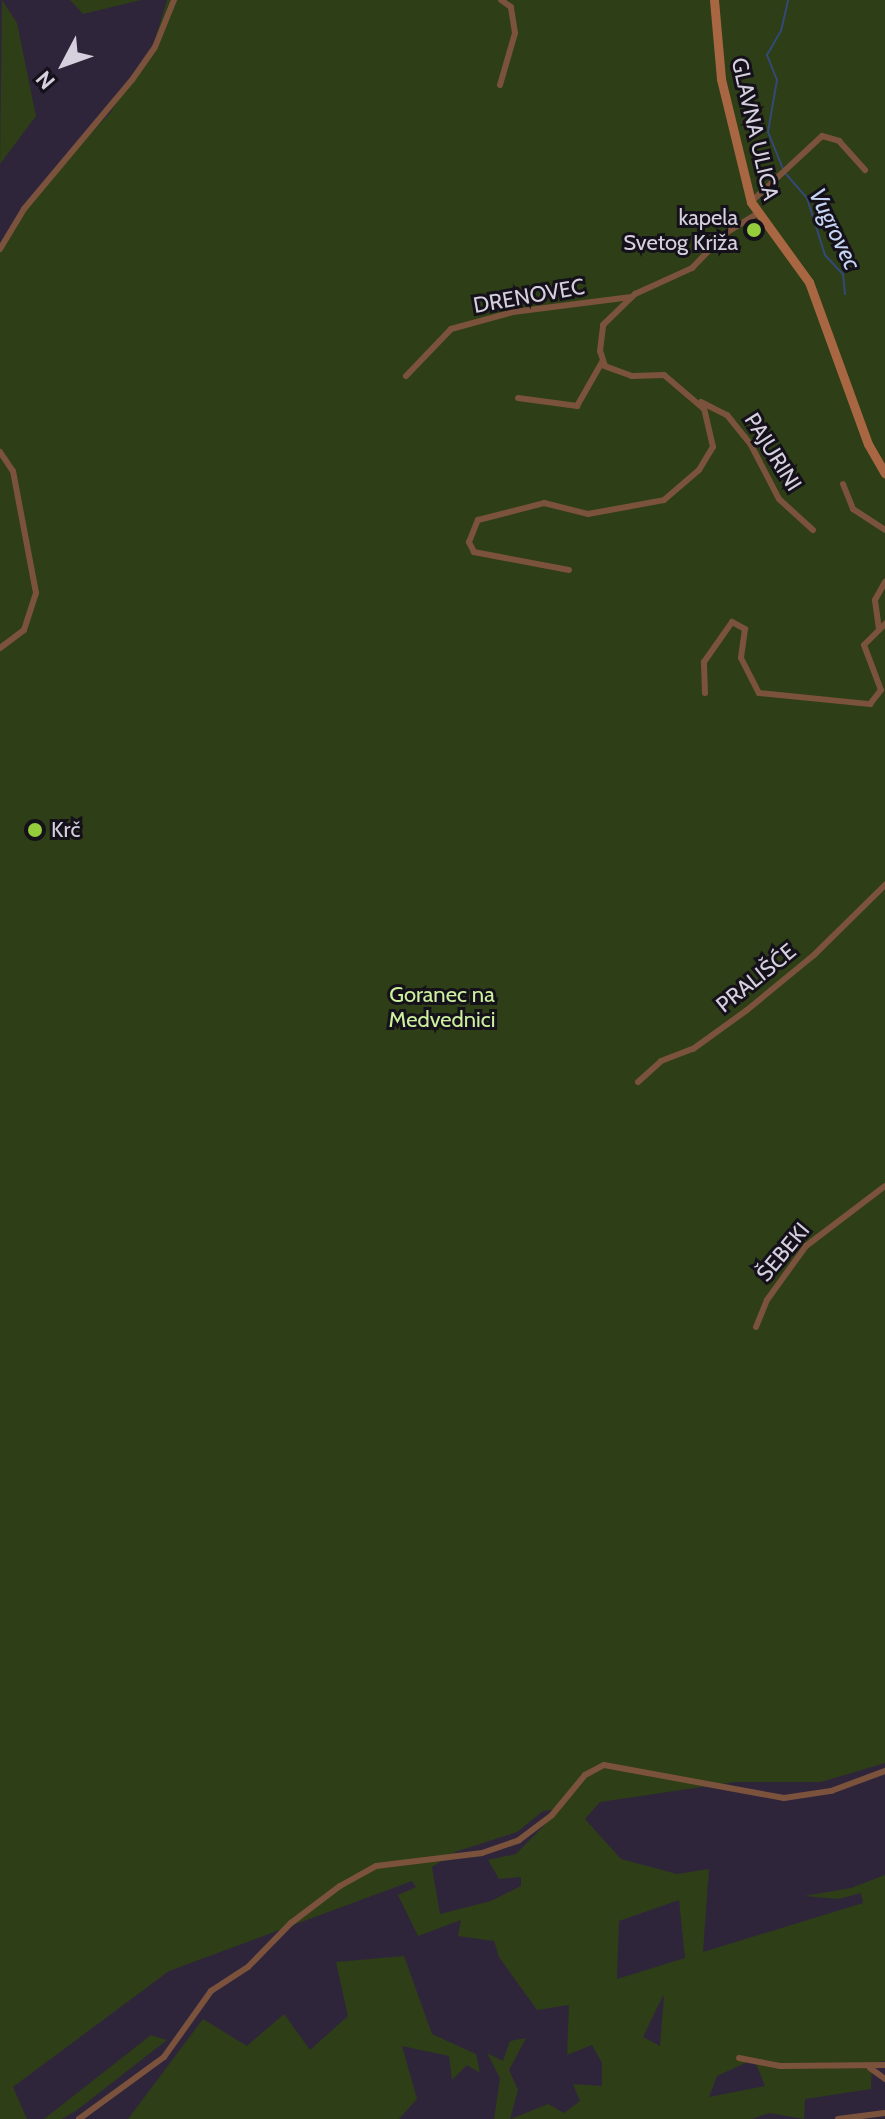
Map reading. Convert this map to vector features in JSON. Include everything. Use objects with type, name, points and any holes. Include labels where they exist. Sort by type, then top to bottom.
[{"type":"main road","name":"GLAVNA ULICA","points":[[714,0],[721,79],[751,202],[756,214],[809,282],[868,444],[885,474]]},
{"type":"street","points":[[0,249],[24,209],[140,69],[174,0]]},
{"type":"street","points":[[500,85],[515,33],[511,7],[501,0]]},
{"type":"street","points":[[751,202],[791,170],[822,136],[839,141],[865,170]]},
{"type":"street","points":[[518,398],[577,406],[602,362],[603,325],[631,297],[692,268],[726,233],[756,214]]},
{"type":"street","name":"DRENOVEC","points":[[406,376],[451,329],[513,312],[631,297]]},
{"type":"street","name":"PAJURINI","points":[[602,362],[632,376],[664,375],[698,400],[727,415],[751,445],[779,499],[813,530]]},
{"type":"street","name":"PAJURINI","points":[[569,570],[474,552],[469,542],[478,520],[544,503],[588,514],[664,500],[699,470],[713,447],[712,426],[698,400]]},
{"type":"street","points":[[0,452],[13,471],[36,593],[24,630],[0,648]]},
{"type":"street","points":[[843,484],[853,509],[885,530]]},
{"type":"street","points":[[705,693],[704,662],[728,623],[737,622],[746,632],[744,669],[759,693],[870,704],[881,690],[864,645],[882,627],[875,600],[885,582]]},
{"type":"street","name":"PRALIŠĆE","points":[[638,1082],[661,1061],[693,1049],[747,1010],[885,885]]},
{"type":"street","name":"ŠEBEKI","points":[[756,1327],[767,1300],[806,1246],[873,1199],[884,1182]]},
{"type":"street","points":[[79,2119],[164,2057],[211,1991],[248,1967],[291,1923],[340,1886],[376,1866],[482,1853],[519,1840],[545,1821],[585,1775],[604,1765],[784,1798],[831,1791],[885,1771]]},
{"type":"street","points":[[739,2058],[780,2066],[870,2068],[885,2065]]},
{"type":"street","points":[[870,2068],[885,2079]]},
{"type":"street","points":[[838,2119],[885,2113]]},
{"type":"green space","points":[[2,0],[17,23],[36,116],[0,164]]},
{"type":"green space","points":[[70,0],[141,0],[83,14]]},
{"type":"green space","name":"Goranec na Medvednici","points":[[167,0],[885,0],[885,1763],[821,1782],[735,1782],[600,1802],[585,1819],[621,1859],[677,1874],[709,1869],[703,1952],[863,1903],[861,1893],[839,1899],[804,1896],[851,1888],[885,1875],[885,2061],[872,2063],[871,2089],[805,2099],[804,2119],[769,2113],[752,2119],[511,2119],[548,2104],[564,2113],[580,2101],[573,2084],[602,2086],[602,2063],[592,2045],[567,2055],[569,2005],[537,2010],[499,1957],[494,1941],[458,1936],[461,1920],[418,1936],[398,1895],[416,1887],[412,1881],[169,1971],[13,2087],[27,2119],[0,2119],[0,250],[32,195],[110,113],[154,43]],"holes":[[[560,1809],[516,1854],[488,1860],[499,1879],[521,1877],[521,1886],[491,1901],[440,1914],[432,1867],[455,1852],[517,1832],[543,1811]],[[679,1900],[685,1958],[617,1979],[619,1921]],[[663,1996],[664,1996],[660,2046],[643,2037]],[[754,2059],[765,2086],[709,2097],[717,2076]]]},
{"type":"green space","points":[[404,1956],[432,2034],[476,2054],[480,2073],[467,2065],[452,2080],[449,2056],[402,2046],[417,2099],[399,2119],[128,2119],[203,2019],[247,2046],[284,2014],[310,2050],[348,2016],[336,1962]]},
{"type":"green space","points":[[151,2035],[167,2040],[77,2110],[62,2119],[44,2119]]},
{"type":"green space","points":[[526,2038],[509,2070],[518,2090],[510,2119],[494,2119],[500,2078],[487,2053],[503,2061],[510,2041]]},
{"type":"waterway","name":"Vugrovec","points":[[783,169],[768,132],[777,80],[767,55],[781,31],[788,0]]},
{"type":"waterway","name":"Vugrovec","points":[[786,174],[807,198],[825,255],[843,274],[845,294]]},
{"type":"place","name":"kapela Svetog Križa","points":[[754,230]]},
{"type":"place","name":"Krč","points":[[35,830]]}]
